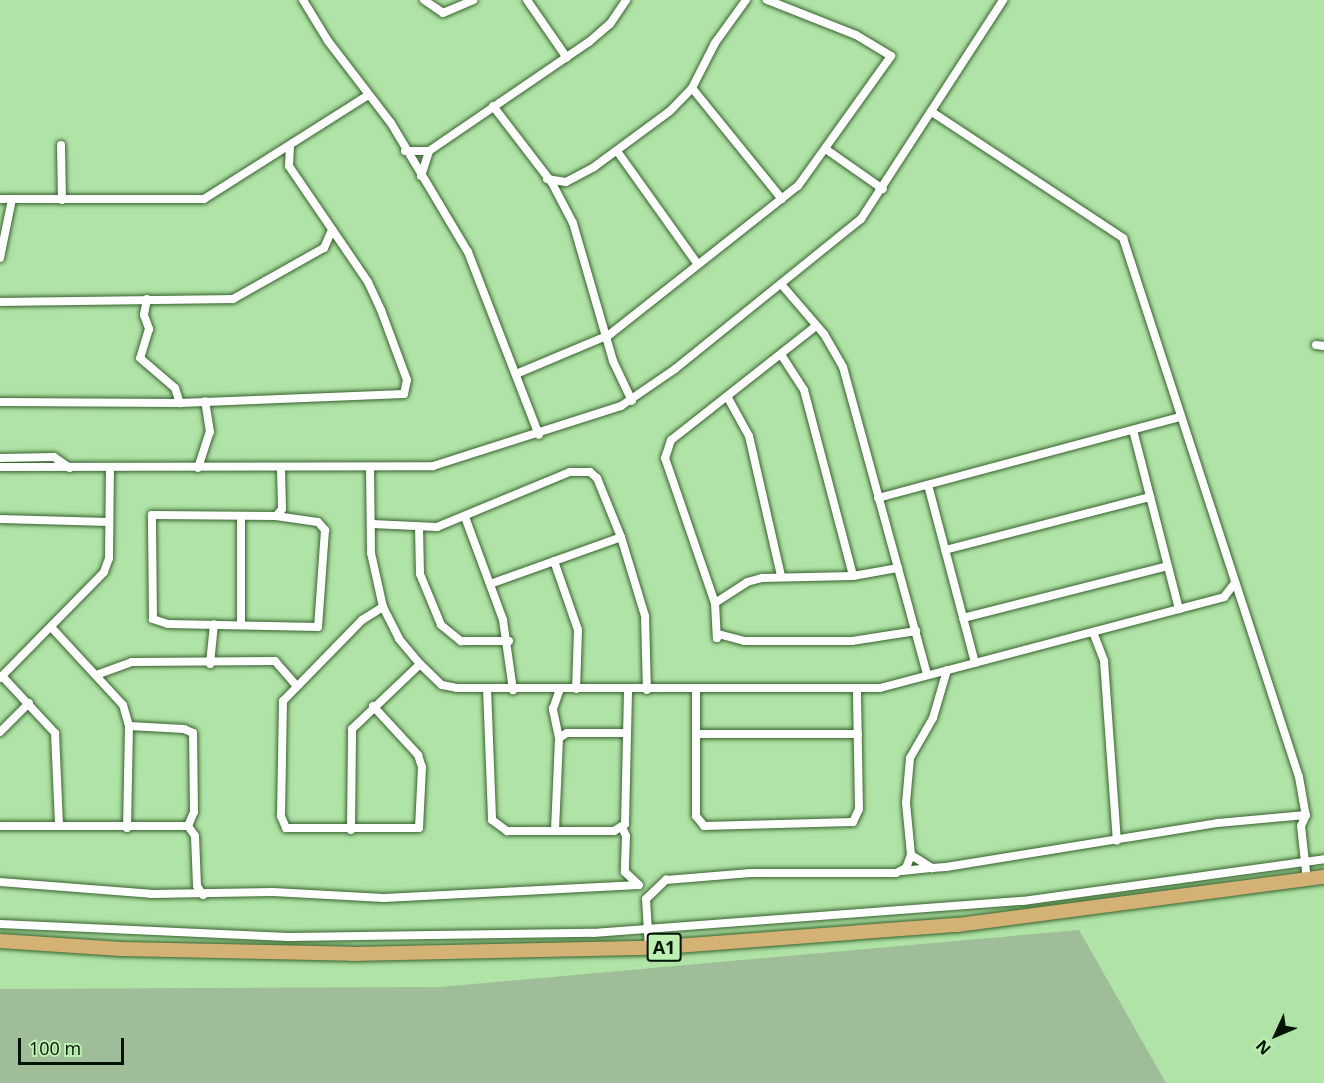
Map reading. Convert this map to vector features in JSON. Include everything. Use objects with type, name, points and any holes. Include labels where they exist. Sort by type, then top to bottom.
[{"type":"highway","name":"A1","points":[[0,941],[121,949],[352,954],[649,948],[958,925],[1324,877]]},
{"type":"street","points":[[303,0],[367,96],[391,123],[405,151],[476,268],[538,435]]},
{"type":"street","points":[[424,0],[443,13],[473,0]]},
{"type":"street","points":[[527,0],[567,58]]},
{"type":"street","points":[[405,151],[429,151],[567,58],[603,30],[626,0]]},
{"type":"street","points":[[547,179],[566,182],[617,152],[654,126],[692,88],[715,43],[746,0]]},
{"type":"street","points":[[516,374],[609,335],[697,263],[782,199],[827,150],[891,56],[886,50],[856,35],[768,0]]},
{"type":"street","points":[[0,467],[370,468],[454,463],[632,401],[861,219],[883,189],[1003,0]]},
{"type":"street","points":[[692,88],[782,199]]},
{"type":"street","points":[[0,199],[204,199],[367,96]]},
{"type":"street","points":[[494,106],[547,179],[573,223],[609,335],[613,361],[632,401]]},
{"type":"street","points":[[932,112],[1123,238],[1299,777],[1306,815],[1301,826],[1307,880]]},
{"type":"street","points":[[0,402],[180,403],[404,394],[409,387],[402,364],[368,282],[290,166],[290,145]]},
{"type":"street","points":[[61,146],[62,200]]},
{"type":"street","points":[[827,150],[883,189]]},
{"type":"street","points":[[421,176],[429,151]]},
{"type":"street","points":[[617,152],[697,263]]},
{"type":"street","points":[[269,160],[290,166]]},
{"type":"street","points":[[560,199],[566,182]]},
{"type":"street","points":[[0,258],[12,199]]},
{"type":"street","points":[[0,302],[233,299],[324,248],[332,230]]},
{"type":"street","points":[[324,248],[348,252]]},
{"type":"street","points":[[781,284],[816,326],[843,367],[927,674]]},
{"type":"street","points":[[147,299],[144,315],[149,329],[140,357],[175,388],[180,403]]},
{"type":"street","points":[[816,326],[782,356],[671,440],[665,458],[715,603],[717,638],[718,634],[744,641],[852,641],[916,631]]},
{"type":"street","points":[[782,356],[804,390],[853,576]]},
{"type":"street","points":[[728,398],[749,436],[781,576]]},
{"type":"street","points":[[198,468],[210,432],[205,401]]},
{"type":"street","points":[[878,498],[1181,417]]},
{"type":"street","points":[[1133,430],[1179,609]]},
{"type":"street","points":[[0,458],[54,457],[70,468]]},
{"type":"street","points":[[59,825],[56,733],[1,677],[104,572],[109,522],[110,468]]},
{"type":"street","points":[[276,516],[282,508],[281,468]]},
{"type":"street","points":[[370,468],[371,553],[383,607],[399,639],[442,685],[513,690],[857,691],[975,663],[1224,597],[1235,583]]},
{"type":"street","points":[[372,524],[437,527],[580,470],[597,478],[621,537],[645,616],[646,690]]},
{"type":"street","points":[[928,485],[975,663]]},
{"type":"street","points":[[945,550],[1150,497]]},
{"type":"street","points":[[155,513],[241,517],[276,516],[318,522],[325,530],[320,624],[308,629],[214,624],[160,624],[153,618],[148,519],[155,513]]},
{"type":"street","points":[[241,517],[241,626]]},
{"type":"street","points":[[465,517],[509,640],[513,690]]},
{"type":"street","points":[[0,519],[109,522]]},
{"type":"street","points":[[419,527],[420,574],[441,625],[461,641],[509,640]]},
{"type":"street","points":[[490,584],[621,537]]},
{"type":"street","points":[[554,561],[578,630],[576,689]]},
{"type":"street","points":[[963,618],[1168,566]]},
{"type":"street","points":[[715,603],[747,582],[781,576],[853,576],[898,568]]},
{"type":"street","points":[[373,706],[418,755],[422,767],[422,820],[419,828],[410,831],[293,830],[281,824],[283,701],[296,685],[363,620],[383,607]]},
{"type":"street","points":[[210,664],[214,624]]},
{"type":"street","points":[[51,627],[99,674],[123,705],[129,726],[127,828]]},
{"type":"street","points":[[1092,632],[1104,661],[1118,841]]},
{"type":"street","points":[[99,674],[132,662],[210,664],[274,661],[296,685]]},
{"type":"street","points":[[351,830],[350,739],[358,720],[420,664]]},
{"type":"street","points":[[902,871],[911,855],[906,803],[910,758],[933,718],[947,670]]},
{"type":"street","points":[[487,688],[492,820],[507,831],[622,827]]},
{"type":"street","points":[[555,830],[559,738],[553,709],[560,689]]},
{"type":"street","points":[[622,827],[626,820],[628,689]]},
{"type":"street","points":[[696,690],[696,816],[704,826],[853,822],[859,809],[857,691]]},
{"type":"street","points":[[0,732],[29,703]]},
{"type":"street","points":[[129,726],[184,729],[193,733],[194,812],[188,826]]},
{"type":"street","points":[[559,738],[567,733],[627,733]]},
{"type":"street","points":[[697,734],[858,735]]},
{"type":"street","points":[[649,948],[649,892],[660,882],[677,878],[902,871],[932,868],[1118,841],[1218,823],[1306,815]]},
{"type":"street","points":[[0,826],[59,825],[127,828],[188,826]]},
{"type":"street","points":[[188,826],[195,836],[197,886],[203,895]]},
{"type":"street","points":[[622,827],[626,836],[625,872],[649,892]]},
{"type":"street","points":[[911,855],[932,868]]},
{"type":"street","points":[[0,924],[288,937],[649,930],[1023,902],[1324,859]]},
{"type":"street","points":[[0,882],[203,895],[273,892],[396,898],[639,885]]},
{"type":"green space","points":[[1079,930],[1166,1083],[0,1083],[0,989],[440,987]]}]
